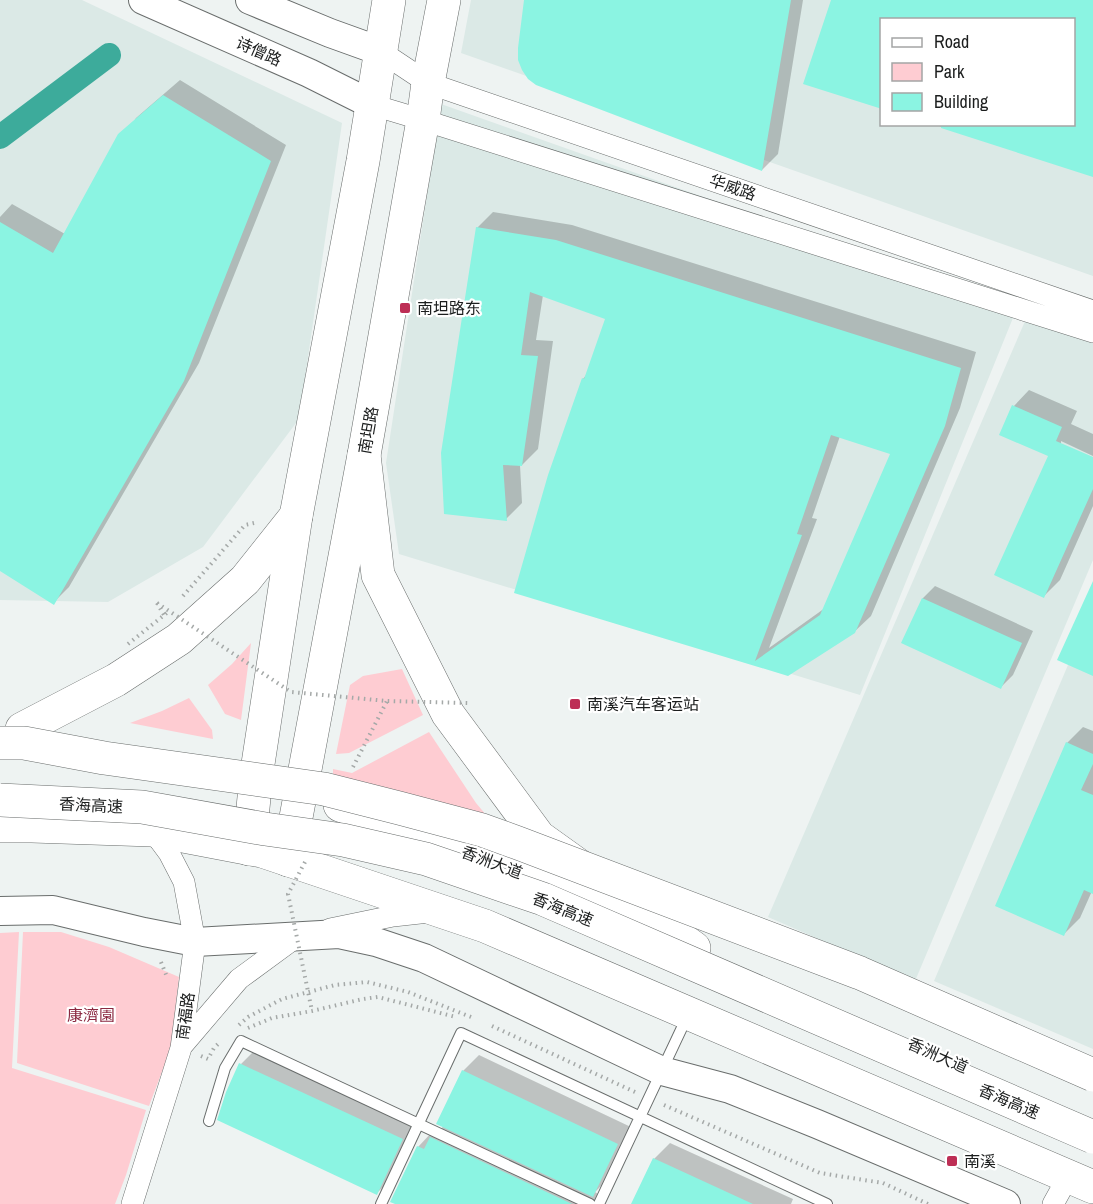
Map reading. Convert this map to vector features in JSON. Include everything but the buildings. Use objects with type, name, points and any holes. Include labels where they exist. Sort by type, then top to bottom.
[{"type":"main road","points":[[249,849],[256,777],[296,516],[373,105],[389,0]]},
{"type":"main road","name":"南坦路","points":[[288,860],[364,455],[444,0]]},
{"type":"main road","points":[[364,455],[378,575],[448,714],[539,837],[694,948]]},
{"type":"main road","points":[[7,734],[116,680],[179,639],[245,580],[296,516]]},
{"type":"main road","points":[[7,734],[24,743],[104,758],[324,789],[482,830],[860,973],[1093,1075]]},
{"type":"main road","name":"香洲大道","points":[[7,734],[194,758],[359,812],[549,884],[1093,1123]]},
{"type":"main road","name":"香海高速","points":[[0,800],[142,807],[265,829],[344,840],[426,859],[543,900],[1093,1137]]},
{"type":"main road","points":[[0,826],[152,830],[262,851],[485,926],[689,1014],[1071,1189]]},
{"type":"street","name":"诗僧路","points":[[143,0],[309,73],[373,105]]},
{"type":"street","points":[[250,0],[380,51]]},
{"type":"street","name":"华威路","points":[[380,51],[428,83],[1093,310]]},
{"type":"street","points":[[373,105],[1093,332]]},
{"type":"street","name":"南福路","points":[[132,1204],[181,1048],[195,942],[184,882],[169,853],[152,830]]},
{"type":"street","points":[[0,911],[53,910],[195,942],[339,934],[376,942],[424,958],[662,1071],[730,1089],[1006,1204]]},
{"type":"street","points":[[181,1048],[239,979],[299,935],[393,916],[439,911]]},
{"type":"lane","points":[[599,1204],[689,1014]]},
{"type":"lane","points":[[381,1204],[461,1034],[826,1204]]},
{"type":"lane","points":[[208,1121],[225,1068],[241,1041],[590,1204]]},
{"type":"path","points":[[128,644],[168,612],[244,525]]},
{"type":"path","points":[[157,603],[291,692],[387,701],[468,703]]},
{"type":"path","points":[[242,1031],[272,1018],[378,997],[473,1022]]},
{"type":"path","points":[[483,1024],[492,1026]]},
{"type":"path","points":[[214,1048],[224,1042]]},
{"type":"shaded area","points":[[0,0],[82,0],[342,123],[299,419],[203,547],[108,602],[0,600]]},
{"type":"shaded area","points":[[471,0],[1093,0],[1093,276],[461,53]]},
{"type":"shaded area","points":[[441,104],[1017,308],[860,695],[399,554],[386,463]]},
{"type":"shaded area","points":[[1032,305],[1093,326],[1093,560],[915,981],[768,917]]},
{"type":"shaded area","points":[[1093,606],[1093,1049],[934,981]]},
{"type":"green space","points":[[251,643],[241,720],[225,714],[208,685]]},
{"type":"green space","points":[[402,669],[423,715],[349,753],[336,754],[350,685],[363,676]]},
{"type":"green space","points":[[189,698],[212,730],[213,739],[130,723],[162,711]]},
{"type":"green space","points":[[429,732],[476,803],[497,828],[333,778],[333,769],[352,773]]},
{"type":"green space","points":[[19,932],[12,1068],[146,1110],[115,1204],[0,1204],[0,933]]},
{"type":"green space","name":"康濟園","points":[[23,932],[61,932],[109,947],[179,977],[171,1048],[149,1106],[17,1063]]},
{"type":"waterway","points":[[0,137],[109,55]]},
{"type":"place","name":"南坦路东","points":[[405,308]]},
{"type":"place","name":"南溪汽车客运站","points":[[575,704]]},
{"type":"place","name":"南溪","points":[[952,1161]]}]
